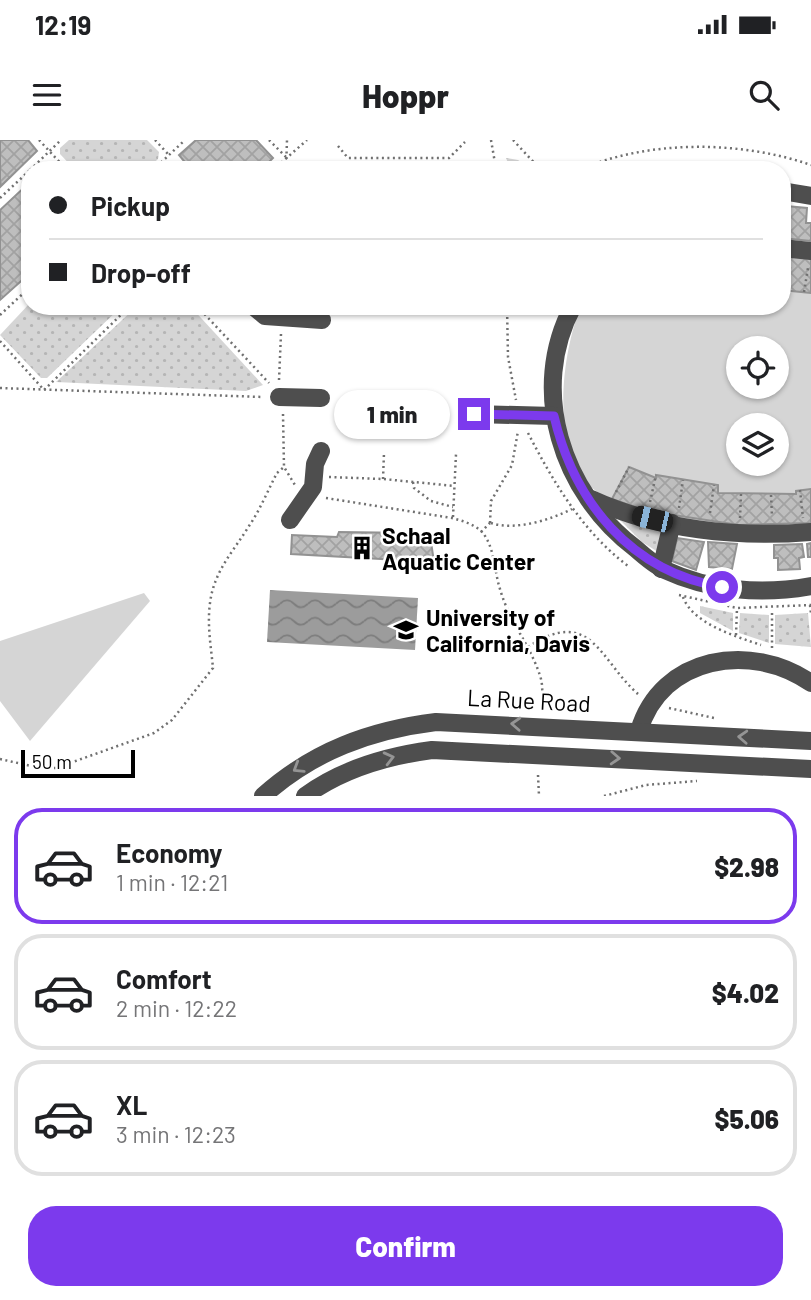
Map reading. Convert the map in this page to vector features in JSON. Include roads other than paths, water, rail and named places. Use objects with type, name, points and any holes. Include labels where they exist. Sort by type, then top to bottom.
[{"type":"street","points":[[791,193],[811,196]]},
{"type":"street","points":[[791,252],[810,254]]},
{"type":"street","points":[[264,315],[322,320]]},
{"type":"street","points":[[570,315],[557,351],[554,416],[578,503],[661,569],[706,585],[738,590],[779,591],[811,586]]},
{"type":"street","points":[[279,397],[321,398]]},
{"type":"street","points":[[474,414],[554,416]]},
{"type":"street","points":[[290,520],[313,487],[321,451]]},
{"type":"street","points":[[578,503],[740,534],[807,528]]},
{"type":"street","points":[[661,569],[675,520]]},
{"type":"street","points":[[639,731],[651,702],[665,685],[706,663],[732,658],[764,661],[811,683]]},
{"type":"street","name":"La Rue Road","points":[[263,796],[287,775],[317,756],[344,743],[404,726],[467,721],[811,741]]},
{"type":"street","points":[[305,796],[349,771],[408,753],[432,750],[811,769]]},
{"type":"water","points":[[270,590],[418,598],[415,650],[267,642]]},
{"type":"place","name":"Schaal Aquatic Center","points":[[362,548]]},
{"type":"place","name":"University of California, Davis","points":[[406,630]]}]
